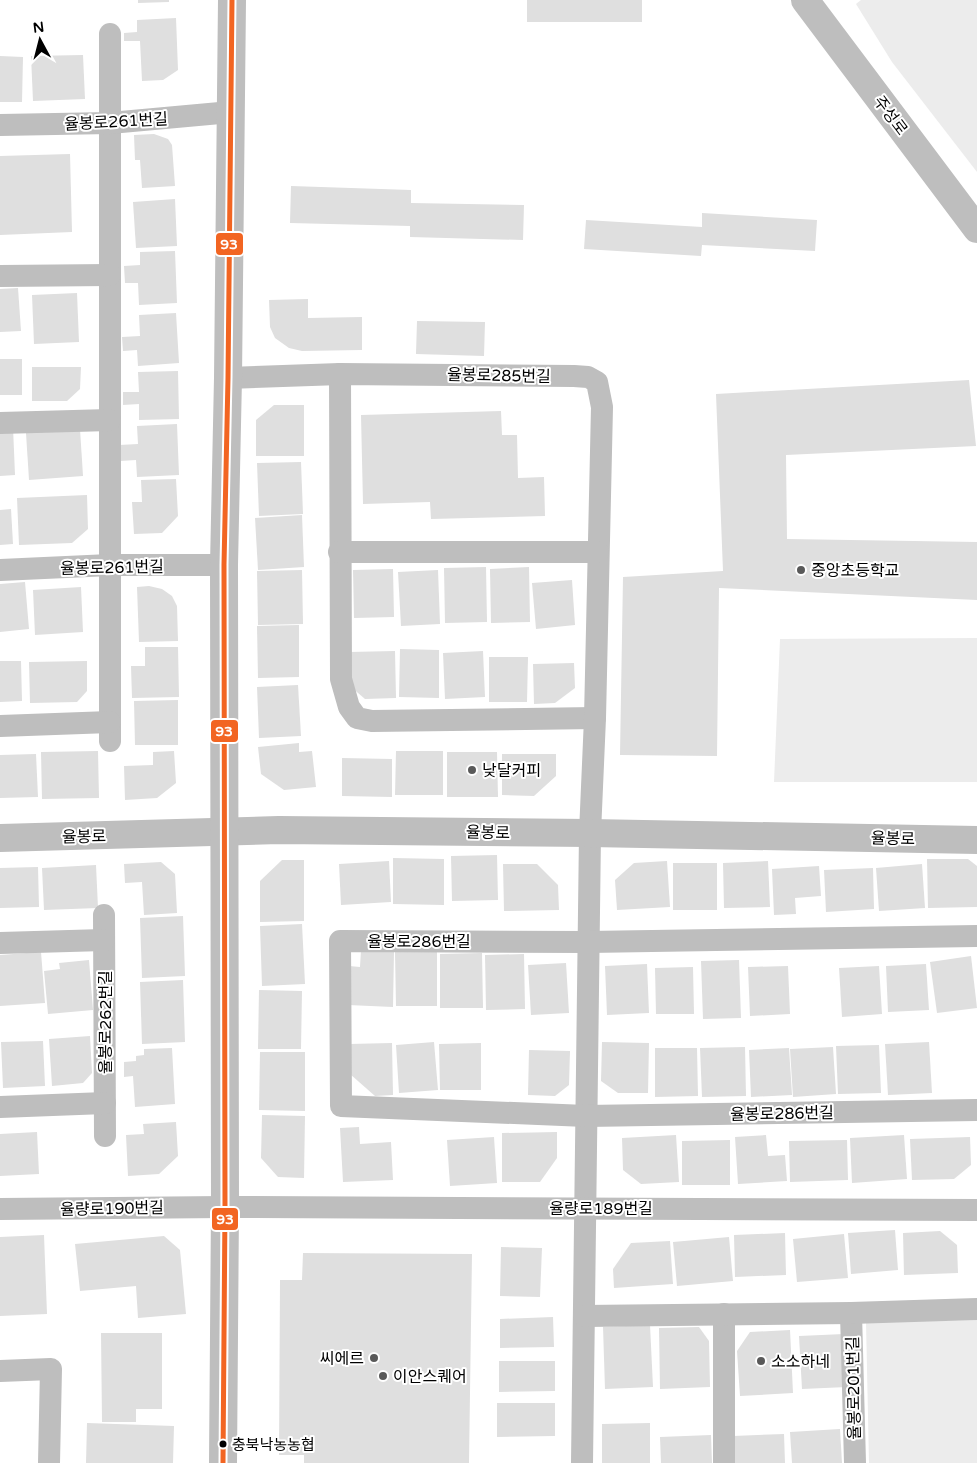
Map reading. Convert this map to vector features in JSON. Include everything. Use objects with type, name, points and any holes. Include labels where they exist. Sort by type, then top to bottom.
[{"type":"street","points":[[223,1463],[225,1207],[224,565],[232,0]]},
{"type":"street","name":"주성로","points":[[806,0],[977,229]]},
{"type":"street","points":[[0,726],[110,731],[110,34]]},
{"type":"street","name":"율봉로261번길","points":[[0,125],[110,124],[231,112]]},
{"type":"street","points":[[0,276],[110,275]]},
{"type":"street","points":[[340,374],[339,552],[341,679],[349,707],[357,718],[372,722],[595,718]]},
{"type":"street","name":"율봉로285번길","points":[[228,378],[340,374],[574,376],[588,377],[597,382],[602,407],[595,718],[590,833]]},
{"type":"street","points":[[0,423],[110,420]]},
{"type":"street","points":[[339,552],[598,552]]},
{"type":"street","name":"율봉로261번길","points":[[0,570],[110,565],[224,565]]},
{"type":"street","name":"율봉로","points":[[0,838],[279,830],[977,840]]},
{"type":"street","points":[[582,1463],[590,833]]},
{"type":"street","name":"율봉로262번길","points":[[104,915],[105,1136]]},
{"type":"street","name":"율봉로286번길","points":[[977,936],[588,942],[340,941],[341,1106],[586,1116],[977,1110]]},
{"type":"street","points":[[0,943],[104,940]]},
{"type":"street","points":[[0,1107],[105,1103]]},
{"type":"street","name":"율량로189번길","points":[[225,1207],[977,1210]]},
{"type":"street","name":"율량로190번길","points":[[0,1209],[225,1207]]},
{"type":"street","points":[[584,1316],[851,1313],[977,1309]]},
{"type":"street","name":"율봉로201번길","points":[[851,1313],[855,1463]]},
{"type":"street","points":[[724,1314],[724,1463]]},
{"type":"street","points":[[0,1371],[51,1370],[49,1463]]},
{"type":"shaded area","points":[[861,0],[977,0],[977,172],[892,62],[856,4]]},
{"type":"shaded area","points":[[977,638],[977,782],[774,782],[780,639]]},
{"type":"shaded area","points":[[977,1320],[977,1463],[869,1463],[866,1322]]},
{"type":"building","points":[[138,0],[169,0],[169,2],[138,3]]},
{"type":"building","points":[[527,0],[642,0],[642,22],[527,22]]},
{"type":"building","points":[[176,18],[178,70],[163,80],[142,81],[140,41],[124,41],[124,33],[137,32],[137,20]]},
{"type":"building","points":[[83,55],[85,99],[33,101],[31,56]]},
{"type":"building","points":[[0,56],[23,57],[22,102],[0,102]]},
{"type":"building","points":[[154,134],[168,139],[172,145],[175,186],[142,188],[140,160],[135,160],[134,135]]},
{"type":"building","points":[[70,154],[72,232],[0,235],[0,156]]},
{"type":"building","points":[[291,186],[411,190],[411,203],[524,205],[523,240],[410,237],[410,226],[290,223]]},
{"type":"building","points":[[175,199],[177,246],[136,248],[133,202]]},
{"type":"building","points":[[702,213],[817,220],[815,251],[702,245],[701,256],[584,249],[586,220],[702,227]]},
{"type":"building","points":[[175,251],[177,303],[139,305],[138,283],[125,283],[124,266],[140,265],[140,252]]},
{"type":"building","points":[[18,288],[21,331],[0,332],[0,289]]},
{"type":"building","points":[[77,293],[79,342],[34,344],[32,295]]},
{"type":"building","points":[[308,299],[308,318],[362,317],[362,350],[302,351],[289,348],[275,338],[270,327],[269,300]]},
{"type":"building","points":[[176,313],[179,363],[138,366],[137,350],[123,351],[122,337],[140,336],[139,315]]},
{"type":"building","points":[[417,321],[485,322],[484,356],[416,354]]},
{"type":"building","points":[[0,359],[22,359],[22,395],[0,395]]},
{"type":"building","points":[[32,367],[81,367],[80,389],[67,401],[32,401]]},
{"type":"building","points":[[178,371],[179,419],[139,420],[139,404],[123,405],[123,392],[139,392],[138,372]]},
{"type":"building","name":"중앙초등학교","points":[[969,380],[976,446],[786,455],[787,539],[977,542],[977,600],[719,588],[717,756],[620,755],[623,577],[723,571],[716,394]]},
{"type":"building","points":[[274,405],[304,405],[304,456],[256,456],[256,420]]},
{"type":"building","points":[[501,411],[502,435],[517,435],[518,478],[544,477],[545,516],[431,519],[430,502],[363,504],[361,415]]},
{"type":"building","points":[[177,424],[179,475],[137,477],[136,460],[120,461],[119,445],[138,444],[137,426]]},
{"type":"building","points":[[0,427],[13,427],[15,475],[0,476]]},
{"type":"building","points":[[80,429],[83,476],[29,480],[26,433]]},
{"type":"building","points":[[301,462],[303,514],[259,516],[257,463]]},
{"type":"building","points":[[176,479],[178,516],[162,533],[134,534],[132,502],[142,502],[141,480]]},
{"type":"building","points":[[87,495],[88,529],[72,543],[19,545],[17,498]]},
{"type":"building","points":[[11,509],[13,544],[0,545],[0,510]]},
{"type":"building","points":[[302,515],[304,567],[258,570],[255,518]]},
{"type":"building","points":[[486,567],[487,622],[445,623],[444,568]]},
{"type":"building","points":[[529,567],[530,622],[491,623],[490,569]]},
{"type":"building","points":[[393,569],[394,617],[354,618],[353,570]]},
{"type":"building","points":[[302,570],[303,624],[258,625],[257,571]]},
{"type":"building","points":[[438,570],[440,624],[401,626],[398,572]]},
{"type":"building","points":[[572,580],[575,625],[536,629],[532,583]]},
{"type":"building","points":[[25,582],[29,629],[0,632],[0,584]]},
{"type":"building","points":[[149,586],[162,589],[172,596],[177,606],[178,641],[139,642],[137,587]]},
{"type":"building","points":[[81,587],[83,632],[35,635],[33,590]]},
{"type":"building","points":[[299,625],[299,677],[258,678],[257,626]]},
{"type":"building","points":[[145,647],[178,647],[179,697],[132,698],[131,666],[145,666]]},
{"type":"building","points":[[400,649],[439,650],[439,698],[399,697]]},
{"type":"building","points":[[395,651],[396,698],[365,699],[350,686],[349,652]]},
{"type":"building","points":[[483,651],[485,697],[445,699],[443,653]]},
{"type":"building","points":[[489,657],[528,657],[527,702],[489,702]]},
{"type":"building","points":[[0,661],[21,661],[22,701],[0,702]]},
{"type":"building","points":[[87,661],[87,691],[77,702],[30,703],[29,662]]},
{"type":"building","points":[[574,663],[575,688],[555,703],[534,704],[533,664]]},
{"type":"building","points":[[298,685],[301,736],[259,738],[257,687]]},
{"type":"building","points":[[178,700],[178,745],[135,745],[134,701]]},
{"type":"building","points":[[299,743],[299,752],[312,751],[316,787],[284,790],[261,774],[258,747]]},
{"type":"building","points":[[98,751],[99,798],[42,799],[41,752]]},
{"type":"building","points":[[174,751],[176,783],[157,798],[125,800],[124,766],[153,765],[153,752]]},
{"type":"building","points":[[396,751],[443,751],[443,795],[395,795]]},
{"type":"building","points":[[447,752],[497,752],[498,797],[447,797]]},
{"type":"building","points":[[36,754],[38,797],[0,798],[0,755]]},
{"type":"building","points":[[502,754],[556,754],[556,776],[534,796],[502,795]]},
{"type":"building","points":[[342,758],[392,759],[392,797],[342,796]]},
{"type":"building","points":[[497,855],[498,900],[452,901],[451,856]]},
{"type":"building","points":[[393,858],[444,859],[444,905],[393,904]]},
{"type":"building","points":[[927,859],[968,859],[977,866],[977,907],[928,908]]},
{"type":"building","points":[[282,860],[304,860],[304,921],[260,922],[260,881]]},
{"type":"building","points":[[389,861],[391,902],[341,905],[339,864]]},
{"type":"building","points":[[667,861],[670,907],[617,910],[615,880],[634,863]]},
{"type":"building","points":[[768,861],[770,907],[724,908],[723,863]]},
{"type":"building","points":[[161,862],[175,874],[177,913],[144,915],[142,882],[125,883],[124,864]]},
{"type":"building","points":[[673,863],[717,863],[717,910],[673,910]]},
{"type":"building","points":[[503,864],[537,864],[558,885],[559,910],[504,911]]},
{"type":"building","points":[[922,864],[925,908],[879,911],[876,868]]},
{"type":"building","points":[[96,865],[98,908],[44,910],[42,868]]},
{"type":"building","points":[[819,866],[821,896],[795,898],[796,914],[774,915],[772,869]]},
{"type":"building","points":[[38,867],[39,907],[0,908],[0,868]]},
{"type":"building","points":[[873,868],[874,909],[826,912],[824,870]]},
{"type":"building","points":[[183,916],[185,976],[142,978],[140,918]]},
{"type":"building","points":[[302,924],[305,984],[262,986],[260,926]]},
{"type":"building","points":[[361,950],[394,951],[393,1007],[348,1005],[349,966],[360,967]]},
{"type":"building","points":[[41,952],[45,1003],[0,1006],[0,955]]},
{"type":"building","points":[[395,952],[437,952],[437,1006],[396,1006]]},
{"type":"building","points":[[482,953],[483,1008],[440,1008],[440,954]]},
{"type":"building","points":[[524,954],[525,1009],[486,1010],[485,955]]},
{"type":"building","points":[[971,956],[977,1008],[937,1013],[930,962]]},
{"type":"building","points":[[89,960],[93,1010],[48,1014],[44,971],[60,969],[59,963]]},
{"type":"building","points":[[739,960],[741,1018],[703,1019],[701,961]]},
{"type":"building","points":[[566,963],[569,1013],[531,1015],[528,965]]},
{"type":"building","points":[[647,964],[649,1013],[607,1015],[605,966]]},
{"type":"building","points":[[926,964],[929,1010],[888,1012],[886,966]]},
{"type":"building","points":[[788,966],[790,1014],[750,1016],[748,967]]},
{"type":"building","points":[[879,966],[882,1014],[842,1017],[839,968]]},
{"type":"building","points":[[693,967],[694,1014],[656,1014],[655,968]]},
{"type":"building","points":[[183,980],[185,1042],[142,1044],[140,982]]},
{"type":"building","points":[[259,990],[302,991],[301,1049],[258,1049]]},
{"type":"building","points":[[90,1036],[92,1073],[83,1083],[52,1086],[49,1039]]},
{"type":"building","points":[[43,1041],[45,1086],[3,1088],[1,1042]]},
{"type":"building","points":[[434,1042],[438,1090],[399,1093],[396,1045]]},
{"type":"building","points":[[602,1042],[649,1043],[648,1093],[618,1093],[601,1081]]},
{"type":"building","points":[[929,1042],[932,1093],[888,1095],[885,1044]]},
{"type":"building","points":[[392,1043],[393,1095],[375,1096],[350,1074],[349,1044]]},
{"type":"building","points":[[481,1043],[481,1090],[440,1090],[439,1044]]},
{"type":"building","points":[[879,1045],[881,1093],[838,1094],[836,1046]]},
{"type":"building","points":[[745,1047],[746,1096],[702,1097],[700,1048]]},
{"type":"building","points":[[833,1047],[836,1094],[793,1097],[790,1049]]},
{"type":"building","points":[[172,1048],[175,1104],[135,1107],[133,1076],[124,1077],[124,1062],[136,1061],[136,1056],[144,1055],[144,1049]]},
{"type":"building","points":[[655,1048],[697,1048],[698,1096],[655,1097]]},
{"type":"building","points":[[789,1048],[792,1095],[751,1097],[749,1050]]},
{"type":"building","points":[[529,1050],[570,1051],[569,1085],[555,1096],[528,1095]]},
{"type":"building","points":[[260,1052],[305,1052],[305,1111],[259,1110]]},
{"type":"building","points":[[262,1115],[305,1116],[304,1178],[278,1177],[261,1158]]},
{"type":"building","points":[[176,1122],[178,1156],[159,1174],[128,1176],[126,1135],[144,1134],[143,1124]]},
{"type":"building","points":[[359,1127],[360,1144],[391,1142],[393,1180],[343,1182],[340,1128]]},
{"type":"building","points":[[37,1132],[39,1174],[0,1176],[0,1134]]},
{"type":"building","points":[[557,1132],[557,1158],[540,1182],[502,1182],[502,1133]]},
{"type":"building","points":[[676,1135],[679,1182],[641,1184],[623,1170],[622,1138]]},
{"type":"building","points":[[766,1135],[768,1156],[785,1155],[787,1181],[738,1184],[735,1137]]},
{"type":"building","points":[[904,1135],[907,1179],[852,1183],[850,1138]]},
{"type":"building","points":[[494,1137],[497,1183],[450,1186],[447,1140]]},
{"type":"building","points":[[970,1137],[971,1165],[954,1179],[912,1180],[910,1139]]},
{"type":"building","points":[[730,1140],[730,1185],[682,1185],[682,1141]]},
{"type":"building","points":[[847,1140],[848,1180],[790,1182],[789,1141]]},
{"type":"building","points":[[895,1230],[898,1270],[851,1274],[848,1233]]},
{"type":"building","points":[[940,1231],[957,1245],[958,1273],[904,1275],[903,1233]]},
{"type":"building","points":[[785,1233],[786,1275],[735,1277],[734,1235]]},
{"type":"building","points":[[844,1234],[848,1278],[797,1282],[793,1239]]},
{"type":"building","points":[[44,1235],[47,1314],[0,1316],[0,1237]]},
{"type":"building","points":[[164,1236],[180,1250],[186,1314],[138,1318],[136,1286],[80,1291],[75,1244]]},
{"type":"building","points":[[729,1237],[733,1281],[677,1286],[673,1242]]},
{"type":"building","points":[[670,1241],[673,1284],[614,1288],[613,1269],[631,1243]]},
{"type":"building","points":[[501,1247],[542,1248],[540,1297],[500,1296]]},
{"type":"building","points":[[303,1253],[472,1254],[469,1463],[304,1463],[304,1455],[279,1455],[280,1280],[302,1280]]},
{"type":"building","points":[[553,1317],[554,1347],[500,1348],[500,1319]]},
{"type":"building","points":[[650,1325],[653,1387],[605,1389],[603,1327]]},
{"type":"building","points":[[699,1327],[709,1341],[710,1387],[660,1389],[659,1328]]},
{"type":"building","points":[[790,1330],[793,1393],[740,1396],[737,1351],[750,1332]]},
{"type":"building","points":[[101,1333],[162,1333],[162,1409],[136,1409],[136,1422],[102,1422]]},
{"type":"building","points":[[844,1334],[847,1387],[802,1389],[799,1336]]},
{"type":"building","points":[[499,1361],[555,1361],[555,1391],[499,1392]]},
{"type":"building","points":[[497,1403],[555,1403],[555,1436],[497,1437]]},
{"type":"building","points":[[87,1423],[174,1426],[173,1463],[86,1463]]},
{"type":"building","points":[[650,1423],[650,1463],[602,1463],[602,1424]]},
{"type":"building","points":[[840,1429],[842,1463],[792,1463],[790,1432]]},
{"type":"building","points":[[784,1434],[785,1463],[734,1463],[733,1436]]},
{"type":"building","points":[[711,1435],[712,1463],[661,1463],[660,1437]]},
{"type":"transit line","name":"93","points":[[223,1463],[225,1207],[224,565],[232,0]]},
{"type":"place","name":"중앙초등학교","points":[[801,570]]},
{"type":"place","name":"낮달커피","points":[[472,770]]},
{"type":"place","name":"씨에르","points":[[374,1358]]},
{"type":"place","name":"소소하네","points":[[761,1361]]},
{"type":"place","name":"이안스퀘어","points":[[383,1376]]},
{"type":"place","name":"충북낙농농협","points":[[223,1444]]}]
